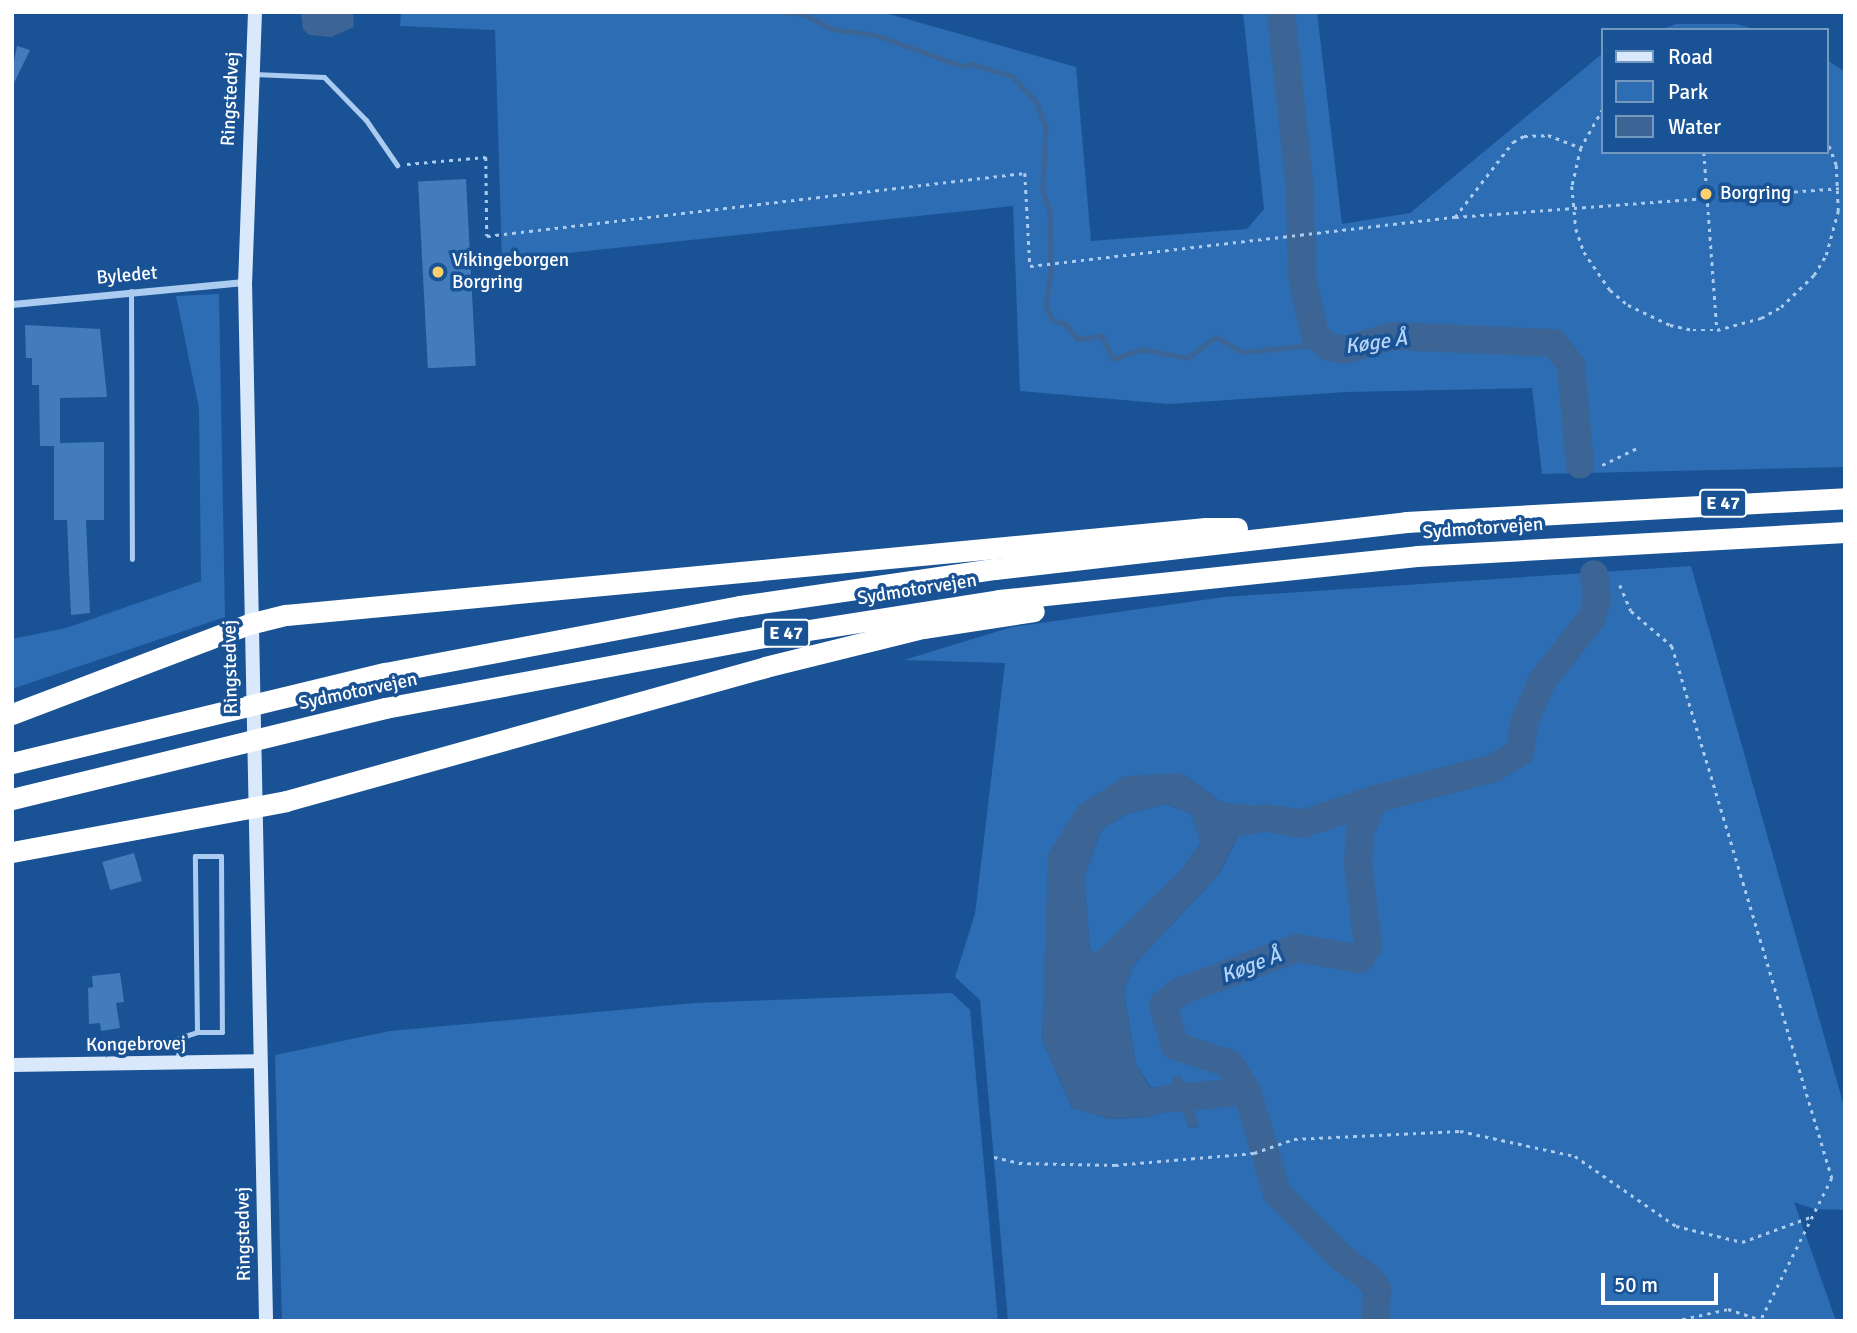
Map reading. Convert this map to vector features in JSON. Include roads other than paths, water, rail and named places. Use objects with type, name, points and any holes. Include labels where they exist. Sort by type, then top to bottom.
[{"type":"highway","name":"Sydmotorvejen","points":[[12,763],[385,673],[740,606],[995,569],[1313,530],[1567,511],[1845,498]]},
{"type":"highway","points":[[12,714],[249,624],[286,615],[1206,528],[1313,530]]},
{"type":"highway","name":"Sydmotorvejen","points":[[12,799],[385,708],[553,675],[999,600],[1294,567],[1607,543],[1845,532]]},
{"type":"highway","points":[[12,852],[254,798],[923,628],[1245,586],[1294,567]]},
{"type":"main road","name":"Ringstedvej","points":[[255,12],[245,282],[249,624],[266,1321]]},
{"type":"main road","name":"Kongebrovej","points":[[12,1065],[259,1061]]},
{"type":"street","name":"Byledet","points":[[12,304],[245,282]]},
{"type":"lane","points":[[251,74],[324,77],[366,120],[397,165]]},
{"type":"lane","points":[[131,291],[132,559]]},
{"type":"lane","points":[[177,1064],[179,1038],[197,1032],[222,1032],[221,856],[195,856],[197,1032]]},
{"type":"water","points":[[301,12],[353,12],[354,27],[331,37],[309,35],[303,29]]},
{"type":"water","points":[[1182,773],[1223,803],[1260,806],[1271,831],[1238,836],[1219,874],[1133,966],[1124,992],[1136,1065],[1150,1088],[1173,1086],[1171,1079],[1180,1075],[1190,1091],[1205,1098],[1194,1105],[1198,1127],[1189,1128],[1181,1105],[1148,1117],[1111,1119],[1072,1108],[1042,1040],[1048,854],[1079,805],[1125,776]],"holes":[[[1166,804],[1191,814],[1201,842],[1183,868],[1096,953],[1090,949],[1084,877],[1102,829],[1127,814]]]},
{"type":"waterway","points":[[784,12],[804,14],[832,29],[876,35],[962,66],[972,64],[1012,76],[1036,101],[1046,127],[1043,191],[1050,211],[1051,274],[1046,306],[1052,319],[1067,325],[1077,339],[1102,336],[1113,359],[1143,349],[1187,358],[1216,337],[1243,352],[1324,344]]},
{"type":"waterway","name":"Køge Å","points":[[1281,12],[1300,189],[1302,277],[1315,335],[1329,347],[1344,350],[1394,336],[1554,343],[1571,365],[1580,465]]},
{"type":"waterway","name":"Køge Å","points":[[1375,1321],[1377,1289],[1369,1278],[1339,1255],[1277,1193],[1247,1091],[1230,1064],[1175,1046],[1163,1005],[1179,992],[1297,948],[1360,959],[1368,945],[1358,864],[1360,832],[1370,808],[1376,799],[1494,768],[1520,752],[1524,723],[1542,681],[1592,618],[1597,599],[1594,574]]},
{"type":"waterway","points":[[1230,823],[1266,818],[1302,824],[1376,799]]},
{"type":"waterway","points":[[1166,1099],[1247,1091]]},
{"type":"place","name":"Borgring","points":[[1706,194]]},
{"type":"place","name":"Vikingeborgen Borgring","points":[[438,272]]}]
